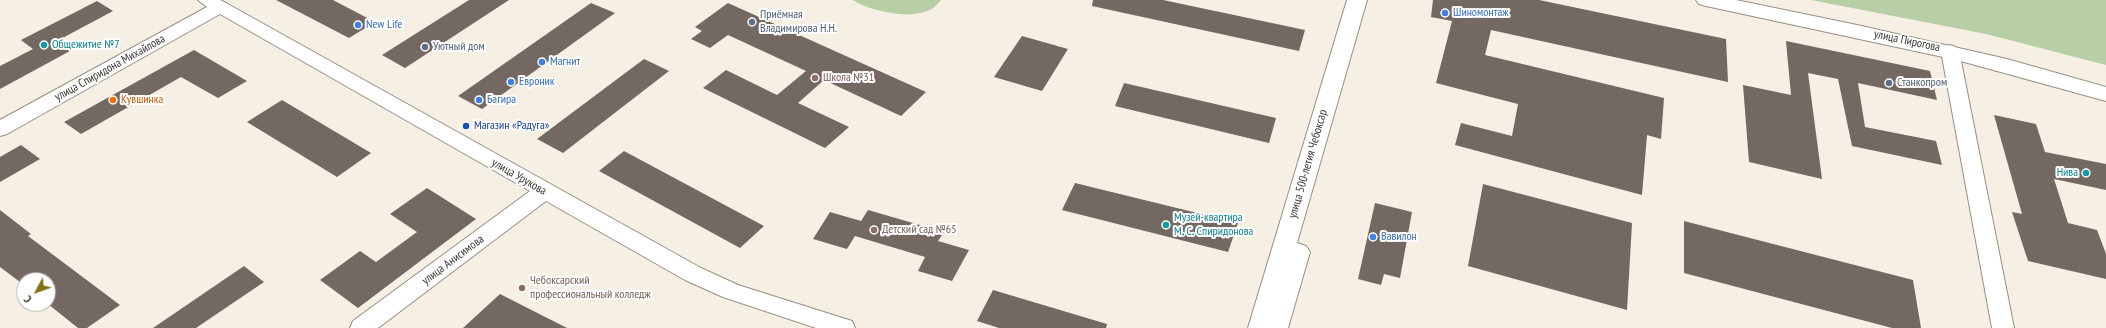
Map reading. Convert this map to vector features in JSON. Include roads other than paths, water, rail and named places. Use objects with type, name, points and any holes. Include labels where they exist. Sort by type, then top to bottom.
[{"type":"street","name":"улица Пирогова","points":[[1706,0],[1744,2],[1949,45],[2106,84]]},
{"type":"street","name":"улица Спиридона Михайлова","points":[[0,129],[213,4]]},
{"type":"street","name":"улица Урукова","points":[[213,4],[693,274],[731,291],[844,328]]},
{"type":"street","name":"улица 500-летия Чебоксар","points":[[1260,328],[1280,287],[1362,8]]},
{"type":"street","points":[[1949,45],[2003,328]]},
{"type":"street","name":"улица Пирогова","points":[[1993,56],[2106,94]]},
{"type":"street","name":"улица Анисимова","points":[[361,328],[545,191]]},
{"type":"street","name":"улица 500-летия Чебоксар","points":[[1276,328],[1280,287]]},
{"type":"place","name":"Шиномонтаж","points":[[1445,13]]},
{"type":"place","name":"Приёмная Владимирова Н.Н.","points":[[752,22]]},
{"type":"place","name":"New Life","points":[[358,25]]},
{"type":"place","name":"Общежитие №7","points":[[44,45]]},
{"type":"place","name":"Уютный дом","points":[[425,47]]},
{"type":"place","name":"Магнит","points":[[542,62]]},
{"type":"place","name":"Школа №31","points":[[815,78]]},
{"type":"place","name":"Евроник","points":[[511,82]]},
{"type":"place","name":"Станкопром","points":[[1889,83]]},
{"type":"place","name":"Кувшинка","points":[[113,100]]},
{"type":"place","name":"Багира","points":[[479,100]]},
{"type":"place","name":"Магазин «Радуга»","points":[[466,126]]},
{"type":"place","name":"Нива","points":[[2086,173]]},
{"type":"place","name":"Музей-квартира М. С. Спиридонова","points":[[1166,225]]},
{"type":"place","name":"Детский сад №65","points":[[874,230]]},
{"type":"place","name":"Вавилон","points":[[1373,237]]},
{"type":"place","name":"Чебоксарский профессиональный колледж","points":[[522,288]]}]
